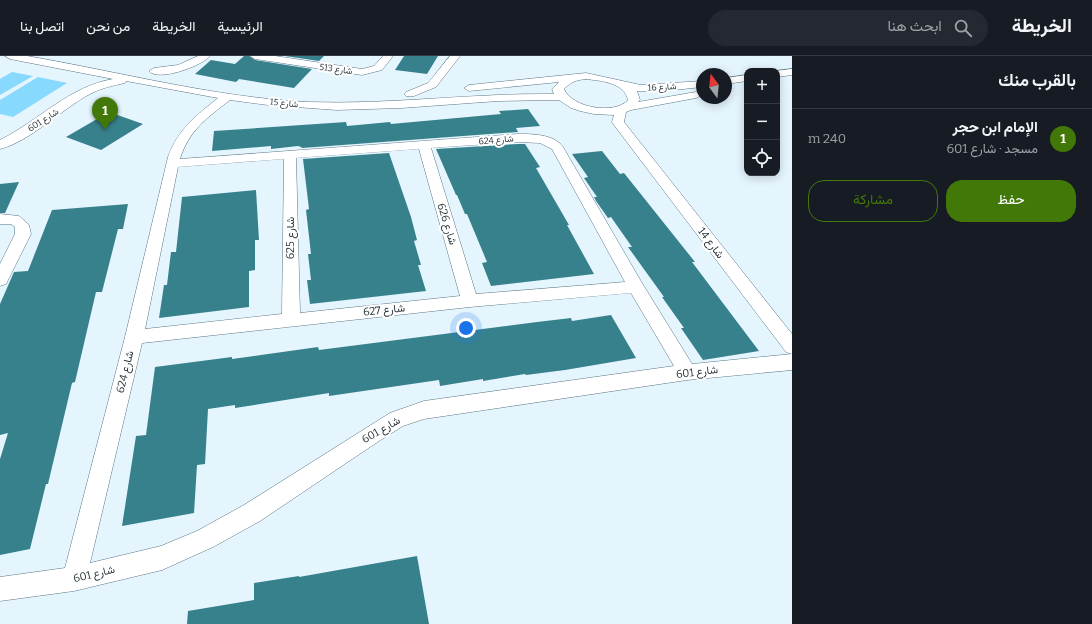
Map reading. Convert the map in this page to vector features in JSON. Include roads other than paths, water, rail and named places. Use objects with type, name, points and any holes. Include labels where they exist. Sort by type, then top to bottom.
[{"type":"street","name":"شارع 15","points":[[10,56],[228,96],[299,105],[337,106],[504,97],[562,97]]},
{"type":"street","points":[[140,69],[154,71],[190,71],[205,56]]},
{"type":"street","name":"شارع 513","points":[[255,56],[279,58],[362,72],[378,68],[388,56]]},
{"type":"street","points":[[410,94],[432,85],[455,56]]},
{"type":"street","points":[[446,68],[451,79]]},
{"type":"street","name":"شارع 601","points":[[85,92],[94,83],[95,78],[87,71]]},
{"type":"street","points":[[154,71],[190,71]]},
{"type":"street","points":[[780,74],[792,72]]},
{"type":"street","name":"شارع 16","points":[[575,77],[591,76],[608,78],[631,87],[658,88],[696,85]]},
{"type":"street","points":[[461,87],[476,88],[575,77]]},
{"type":"street","points":[[575,77],[563,81],[558,89],[562,97],[574,105],[592,110]]},
{"type":"street","points":[[732,79],[744,78]]},
{"type":"street","name":"شارع 601","points":[[0,145],[18,136],[85,92],[101,84],[115,81],[140,80]]},
{"type":"street","points":[[780,85],[792,83]]},
{"type":"street","points":[[623,84],[632,92],[634,100],[624,108]]},
{"type":"street","name":"شارع 15","points":[[221,85],[311,97],[410,94],[446,90]]},
{"type":"street","points":[[732,90],[744,88]]},
{"type":"street","name":"شارع 16","points":[[592,110],[607,112],[696,95]]},
{"type":"street","name":"شارع 624","points":[[74,580],[134,337],[172,164],[184,135],[228,96]]},
{"type":"street","name":"شارع 14","points":[[624,108],[618,122],[792,347]]},
{"type":"street","name":"شارع 14","points":[[592,110],[604,121],[630,138]]},
{"type":"street","name":"شارع 624","points":[[172,164],[518,138],[537,138],[551,142],[557,147],[636,287],[688,372]]},
{"type":"street","name":"شارع 626","points":[[424,146],[470,301]]},
{"type":"street","name":"شارع 625","points":[[290,156],[291,320]]},
{"type":"street","points":[[0,219],[14,219],[22,225],[23,234],[0,280]]},
{"type":"street","name":"شارع 627","points":[[134,337],[470,301],[636,287]]},
{"type":"street","name":"شارع 601","points":[[0,590],[74,580],[162,558],[205,539],[252,513],[397,419],[424,410],[688,372],[792,362]]},
{"type":"place","name":"الإمام ابن حجر","points":[[105,130]]}]
